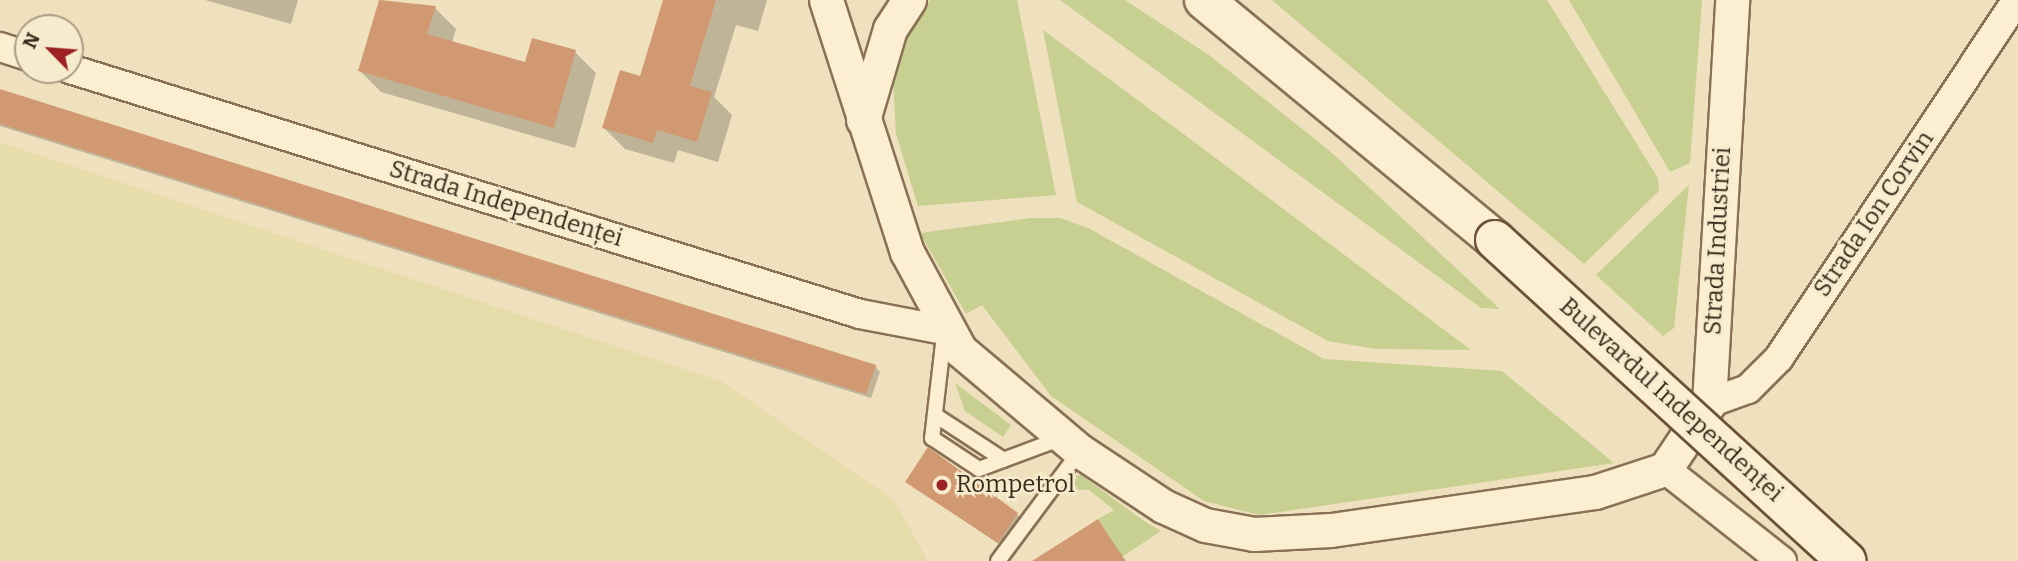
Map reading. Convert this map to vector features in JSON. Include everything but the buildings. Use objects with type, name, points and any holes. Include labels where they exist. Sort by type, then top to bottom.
[{"type":"main road","name":"Bulevardul Independenței","points":[[1204,0],[1495,240],[1847,561]]},
{"type":"street","points":[[826,0],[907,252],[944,330],[985,376],[1072,444],[1163,506],[1205,524],[1255,534],[1331,530],[1570,496],[1665,469],[1709,403]]},
{"type":"street","points":[[863,120],[890,29],[909,0]]},
{"type":"street","name":"Strada Industriei","points":[[1709,403],[1732,0]]},
{"type":"street","name":"Strada Ion Corvin","points":[[1709,403],[1748,389],[1779,358],[2017,0]]},
{"type":"street","name":"Strada Independenței","points":[[84,73],[860,314],[944,330]]},
{"type":"street","points":[[1665,469],[1783,561]]},
{"type":"lane","points":[[944,330],[932,438],[979,469],[1004,460],[1072,444]]},
{"type":"lane","points":[[935,415],[1004,460]]},
{"type":"lane","points":[[998,561],[1072,444]]},
{"type":"shaded area","points":[[0,142],[723,382],[894,500],[928,561],[0,561]]},
{"type":"green space","points":[[930,0],[1017,0],[1056,195],[918,206],[896,134],[893,78],[911,28]]},
{"type":"green space","points":[[1060,0],[1125,0],[1209,55],[1330,151],[1500,309],[1481,308]]},
{"type":"green space","points":[[1272,0],[1547,0],[1658,178],[1659,191],[1584,264]]},
{"type":"green space","points":[[1569,0],[1702,0],[1690,163],[1670,172]]},
{"type":"green space","points":[[1043,30],[1471,350],[1376,349],[1328,341],[1077,202]]},
{"type":"green space","points":[[1689,185],[1674,328],[1663,336],[1596,275]]},
{"type":"green space","points":[[1031,218],[1060,218],[1088,228],[1324,359],[1502,371],[1614,463],[1259,515],[1204,501],[1051,396],[982,305],[966,314],[920,233]]},
{"type":"green space","points":[[955,383],[1011,425],[1003,437],[965,411]]},
{"type":"green space","points":[[1081,475],[1161,531],[1122,557],[1098,519],[1114,510],[1089,490],[1066,489],[1073,476]]},
{"type":"place","name":"Rompetrol","points":[[942,485]]}]
